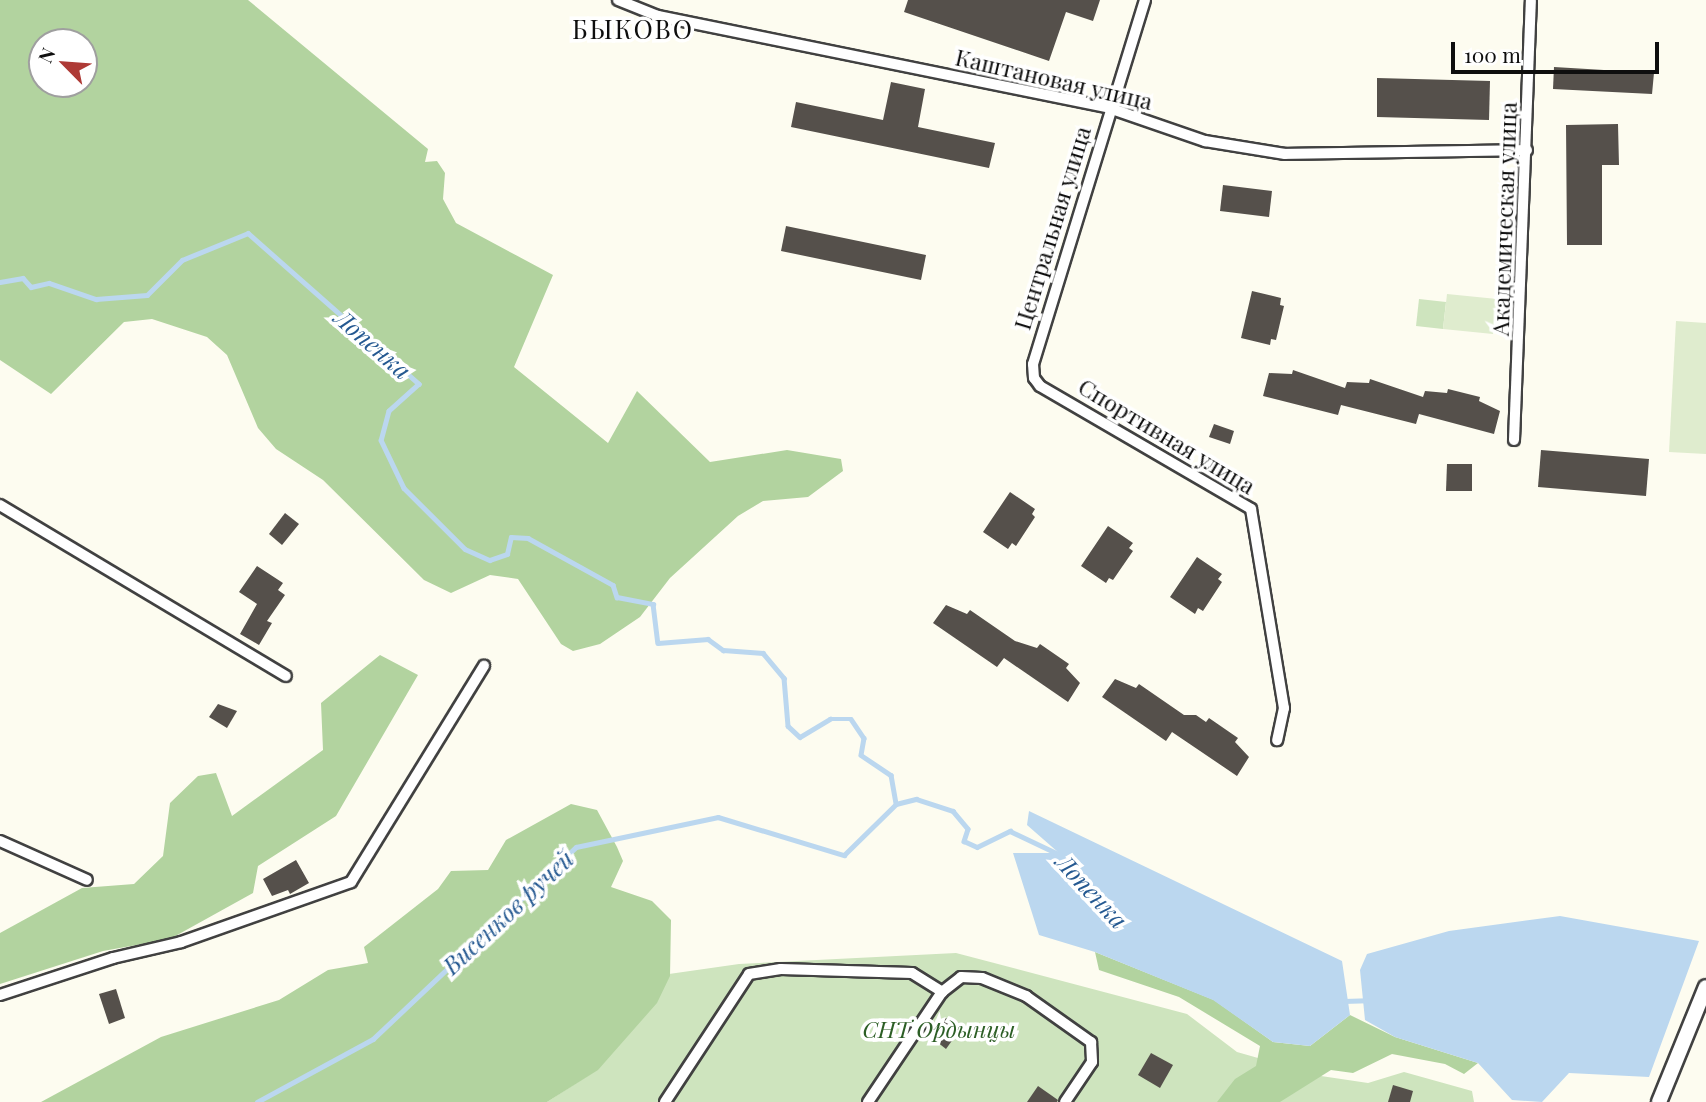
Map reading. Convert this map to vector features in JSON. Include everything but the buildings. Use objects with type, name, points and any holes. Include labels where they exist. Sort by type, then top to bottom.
[{"type":"street","name":"Каштановая улица","points":[[618,0],[658,16],[1109,108],[1205,141],[1285,154],[1527,150]]},
{"type":"street","name":"Центральная улица","points":[[1040,386],[1034,377],[1033,364],[1109,108],[1145,0]]},
{"type":"street","name":"Академическая улица","points":[[1514,440],[1531,0]]},
{"type":"street","name":"Спортивная улица","points":[[1040,386],[1251,509],[1284,708],[1277,740]]},
{"type":"street","points":[[0,505],[286,676]]},
{"type":"street","points":[[0,995],[181,942],[351,882],[484,666]]},
{"type":"street","points":[[0,841],[88,880]]},
{"type":"street","points":[[666,1102],[750,974],[781,969],[912,973],[942,992]]},
{"type":"street","points":[[868,1102],[942,992],[961,977],[982,978],[1026,996],[1091,1042],[1092,1062],[1065,1102]]},
{"type":"street","points":[[1659,1102],[1706,987]]},
{"type":"green space","points":[[0,0],[248,0],[428,149],[425,162],[437,161],[445,173],[443,199],[456,223],[553,275],[514,367],[608,443],[637,391],[710,462],[787,450],[841,459],[843,471],[808,497],[763,501],[738,516],[670,578],[640,617],[600,644],[573,651],[561,644],[518,579],[490,575],[451,593],[424,580],[323,480],[276,449],[258,428],[227,355],[207,337],[152,319],[124,322],[51,394],[0,360]]},
{"type":"green space","points":[[1447,294],[1497,299],[1493,334],[1443,329]]},
{"type":"green space","points":[[1419,299],[1446,302],[1443,329],[1416,326]]},
{"type":"green space","points":[[1676,321],[1706,323],[1706,454],[1669,452]]},
{"type":"green space","points":[[380,655],[418,675],[336,816],[258,866],[253,893],[170,939],[103,951],[0,984],[0,933],[82,888],[134,884],[163,856],[170,803],[198,776],[216,773],[232,816],[323,750],[321,703]]},
{"type":"green space","points":[[571,804],[597,810],[617,847],[623,861],[611,887],[652,901],[671,920],[670,976],[657,1003],[598,1070],[547,1102],[41,1102],[161,1037],[279,1000],[328,970],[368,963],[364,947],[438,889],[451,871],[488,870],[506,840]]},
{"type":"green space","points":[[1095,952],[1214,1000],[1273,1042],[1310,1046],[1350,1015],[1395,1037],[1478,1063],[1464,1074],[1445,1064],[1392,1054],[1353,1073],[1331,1070],[1280,1102],[1217,1102],[1235,1079],[1256,1066],[1260,1046],[1179,997],[1099,970]]},
{"type":"green space","name":"СНТ Ордынцы","points":[[956,953],[1187,1014],[1237,1052],[1321,1076],[1368,1083],[1404,1072],[1472,1091],[1474,1102],[547,1102],[598,1069],[669,974],[739,964]]},
{"type":"water","points":[[1029,811],[1342,961],[1350,1015],[1310,1046],[1273,1042],[1213,1000],[1095,952],[1039,935],[1013,853],[1059,853],[1027,825]]},
{"type":"water","points":[[1560,916],[1699,941],[1649,1077],[1569,1073],[1542,1102],[1512,1100],[1478,1063],[1395,1037],[1365,1020],[1360,970],[1367,954],[1449,931]]},
{"type":"waterway","name":"Лопенка","points":[[0,282],[23,278],[31,287],[49,283],[96,299],[147,295],[182,260],[248,233],[419,384],[389,411],[381,440],[404,488],[465,549],[490,560],[507,554],[511,537],[528,538],[613,585],[617,597],[653,604],[658,643],[708,639],[723,650],[763,653],[784,678],[788,726],[800,737],[830,719],[851,719],[864,738],[861,755],[891,775],[896,804],[916,799],[953,811],[968,829],[964,841],[977,847],[1010,831],[1063,856]]},
{"type":"waterway","name":"Висенков ручей","points":[[257,1102],[373,1039],[576,847],[718,817],[844,855],[896,804]]},
{"type":"waterway","name":"Лопенка","points":[[1344,1001],[1367,1000]]},
{"type":"district","name":"БЫКОВО","points":[[633,29]]}]
